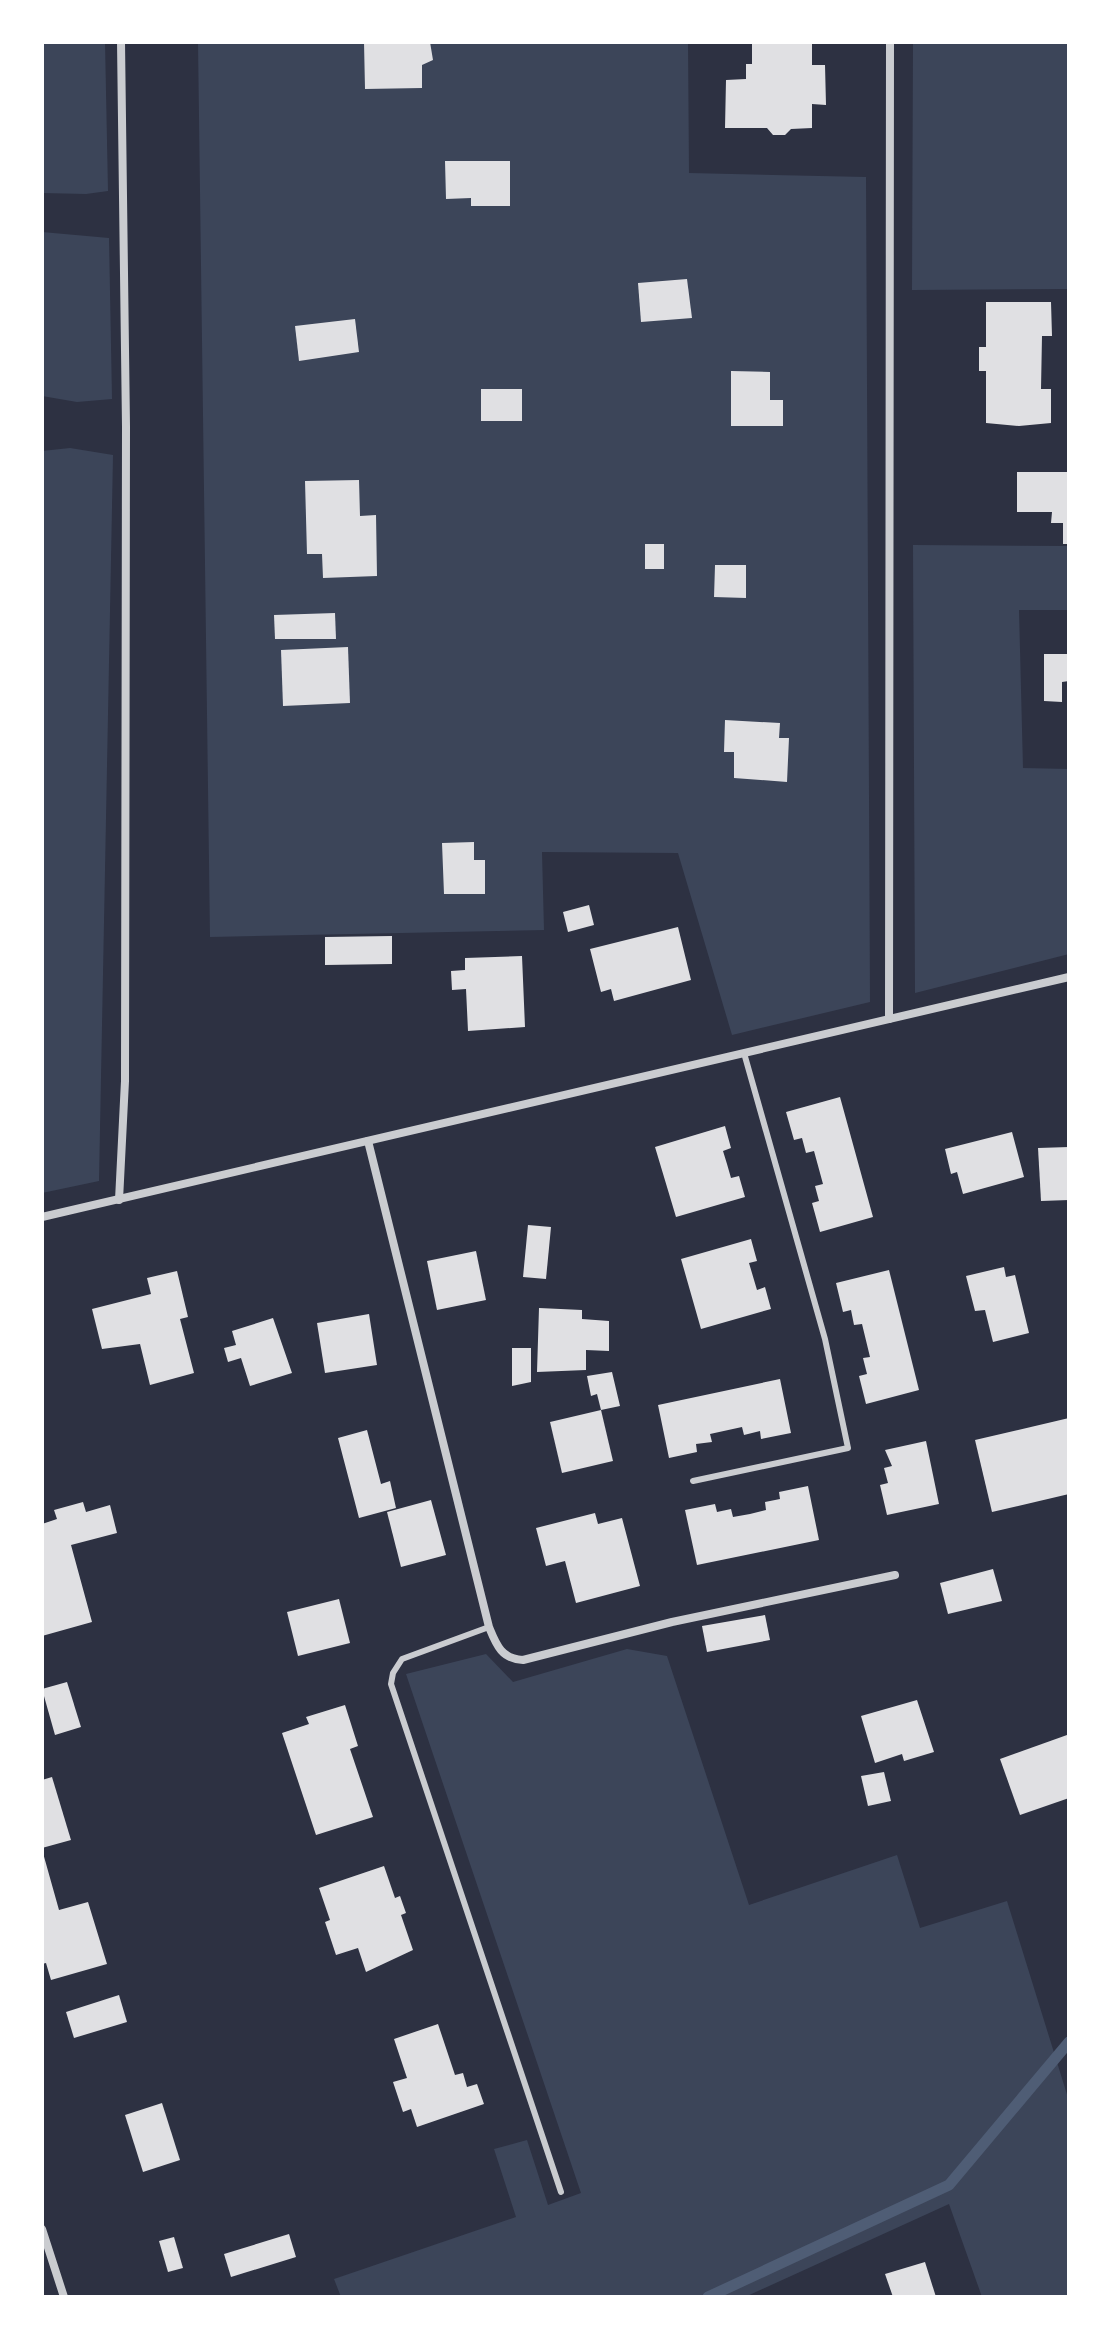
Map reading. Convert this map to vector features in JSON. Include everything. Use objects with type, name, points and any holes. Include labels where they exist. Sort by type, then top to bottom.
[{"type":"street","points":[[119,1200],[125,1081],[126,586],[121,42]]},
{"type":"street","points":[[889,1019],[890,42]]},
{"type":"street","points":[[42,1217],[1069,977]]},
{"type":"street","points":[[368,1141],[489,1627],[497,1648],[507,1657],[523,1660],[672,1622],[895,1575]]},
{"type":"street","points":[[42,2229],[64,2297]]},
{"type":"lane","points":[[693,1481],[848,1448],[825,1339],[744,1053]]},
{"type":"lane","points":[[489,1627],[402,1659],[391,1684],[561,2192]]},
{"type":"shaded area","points":[[42,42],[105,42],[108,191],[42,193]]},
{"type":"shaded area","points":[[198,42],[688,42],[689,173],[866,177],[870,1002],[732,1035],[678,853],[542,852],[544,930],[210,937]]},
{"type":"shaded area","points":[[913,42],[1069,42],[1069,450],[1068,289],[912,290]]},
{"type":"shaded area","points":[[42,232],[109,238],[112,399],[77,402],[42,396]]},
{"type":"shaded area","points":[[70,448],[113,455],[99,1181],[42,1193],[42,451]]},
{"type":"shaded area","points":[[913,545],[1069,546],[1069,610],[1019,610],[1023,768],[1069,769],[1069,954],[915,993]]},
{"type":"shaded area","points":[[627,1649],[667,1656],[749,1905],[897,1855],[920,1928],[1007,1901],[1069,2101],[1069,2297],[982,2297],[949,2204],[745,2297],[341,2297],[334,2279],[516,2217],[494,2149],[527,2140],[548,2205],[581,2193],[406,1674],[486,1654],[513,1682]]},
{"type":"building","points":[[364,42],[430,42],[433,60],[422,65],[422,88],[365,89]]},
{"type":"building","points":[[752,42],[812,42],[812,65],[825,65],[826,105],[812,104],[812,128],[791,129],[785,135],[773,135],[767,128],[725,128],[726,80],[746,79],[746,64],[752,64]]},
{"type":"building","points":[[445,161],[510,161],[510,206],[471,206],[471,198],[446,199]]},
{"type":"building","points":[[687,279],[692,318],[641,322],[638,283]]},
{"type":"building","points":[[986,302],[1051,302],[1052,336],[1042,336],[1041,389],[1051,389],[1051,423],[1019,426],[986,423],[986,371],[979,371],[979,347],[986,347]]},
{"type":"building","points":[[355,319],[359,352],[299,361],[295,326]]},
{"type":"building","points":[[731,371],[770,372],[770,400],[783,400],[783,426],[731,426]]},
{"type":"building","points":[[481,389],[522,389],[522,421],[481,421]]},
{"type":"building","points":[[1017,472],[1069,472],[1069,544],[1063,544],[1063,523],[1051,523],[1052,512],[1017,512]]},
{"type":"building","points":[[359,480],[360,516],[376,515],[377,576],[323,578],[322,554],[307,554],[305,481]]},
{"type":"building","points":[[645,544],[664,544],[664,569],[645,569]]},
{"type":"building","points":[[715,565],[746,565],[746,598],[714,597]]},
{"type":"building","points":[[335,613],[336,639],[275,639],[274,615]]},
{"type":"building","points":[[348,647],[350,703],[283,706],[281,650]]},
{"type":"building","points":[[1044,654],[1069,654],[1069,681],[1062,682],[1062,702],[1044,701]]},
{"type":"building","points":[[725,720],[780,723],[779,738],[789,738],[787,782],[734,778],[734,752],[724,752]]},
{"type":"building","points":[[474,842],[474,860],[485,860],[485,894],[444,894],[442,843]]},
{"type":"building","points":[[589,905],[594,925],[568,932],[563,912]]},
{"type":"building","points":[[678,927],[691,980],[614,1001],[611,989],[601,992],[590,949]]},
{"type":"building","points":[[392,936],[392,964],[325,965],[325,937]]},
{"type":"building","points":[[522,956],[525,1027],[468,1031],[466,989],[452,990],[451,971],[465,970],[465,958]]},
{"type":"building","points":[[840,1097],[873,1217],[820,1232],[812,1203],[819,1201],[815,1186],[823,1184],[814,1151],[806,1153],[802,1138],[794,1140],[786,1112]]},
{"type":"building","points":[[725,1126],[731,1148],[723,1151],[731,1178],[739,1176],[745,1197],[676,1217],[655,1147]]},
{"type":"building","points":[[1012,1132],[1024,1177],[963,1194],[957,1172],[951,1174],[945,1149]]},
{"type":"building","points":[[1069,1147],[1069,1200],[1041,1201],[1038,1148]]},
{"type":"building","points":[[528,1225],[551,1227],[546,1279],[523,1277]]},
{"type":"building","points":[[751,1239],[757,1261],[749,1263],[757,1290],[765,1287],[771,1309],[701,1329],[681,1259]]},
{"type":"building","points":[[476,1251],[486,1300],[437,1310],[427,1261]]},
{"type":"building","points":[[1004,1267],[1006,1277],[1015,1275],[1029,1333],[993,1342],[985,1310],[975,1311],[966,1276]]},
{"type":"building","points":[[889,1270],[919,1390],[866,1404],[859,1376],[867,1374],[863,1358],[870,1357],[862,1324],[854,1325],[851,1310],[843,1312],[836,1283]]},
{"type":"building","points":[[177,1271],[188,1317],[180,1319],[194,1373],[150,1385],[140,1344],[102,1349],[92,1309],[151,1294],[147,1278]]},
{"type":"building","points":[[539,1308],[582,1310],[582,1319],[609,1321],[609,1351],[586,1350],[586,1370],[537,1372]]},
{"type":"building","points":[[369,1314],[377,1365],[325,1373],[317,1323]]},
{"type":"building","points":[[273,1318],[292,1373],[250,1386],[241,1358],[228,1362],[224,1348],[236,1345],[232,1331]]},
{"type":"building","points":[[512,1348],[531,1348],[531,1382],[512,1386]]},
{"type":"building","points":[[612,1372],[620,1406],[601,1410],[597,1394],[591,1396],[587,1376]]},
{"type":"building","points":[[780,1379],[791,1433],[761,1439],[760,1431],[744,1435],[742,1427],[710,1434],[712,1442],[696,1444],[697,1452],[669,1458],[658,1405]]},
{"type":"building","points":[[601,1410],[613,1461],[562,1473],[550,1422]]},
{"type":"building","points":[[1069,1418],[1069,1494],[992,1512],[975,1440]]},
{"type":"building","points":[[367,1430],[381,1484],[390,1481],[396,1508],[359,1518],[338,1438]]},
{"type":"building","points":[[926,1441],[939,1504],[887,1515],[880,1485],[888,1483],[884,1468],[892,1466],[885,1450]]},
{"type":"building","points":[[808,1486],[819,1540],[697,1565],[685,1510],[715,1504],[717,1512],[731,1509],[733,1517],[750,1514],[766,1510],[765,1502],[780,1499],[779,1492]]},
{"type":"building","points":[[431,1500],[446,1555],[401,1567],[387,1512]]},
{"type":"building","points":[[83,1502],[86,1512],[110,1505],[117,1533],[71,1545],[92,1622],[42,1636],[42,1524],[57,1519],[54,1510]]},
{"type":"building","points":[[595,1513],[598,1524],[622,1518],[640,1586],[576,1603],[565,1561],[546,1566],[536,1528]]},
{"type":"building","points":[[993,1569],[1002,1601],[948,1614],[940,1583]]},
{"type":"building","points":[[339,1599],[350,1643],[298,1656],[287,1612]]},
{"type":"building","points":[[765,1615],[770,1640],[707,1652],[702,1626]]},
{"type":"building","points":[[67,1682],[81,1727],[55,1735],[42,1689]]},
{"type":"building","points":[[917,1700],[934,1752],[904,1761],[902,1754],[875,1763],[861,1716]]},
{"type":"building","points":[[345,1705],[358,1746],[350,1749],[373,1817],[316,1835],[282,1733],[309,1724],[306,1717]]},
{"type":"building","points":[[1067,1735],[1069,1798],[1020,1815],[1000,1759]]},
{"type":"building","points":[[884,1772],[891,1801],[868,1806],[861,1776]]},
{"type":"building","points":[[52,1777],[71,1840],[42,1848],[42,1780]]},
{"type":"building","points":[[43,1853],[59,1910],[88,1902],[107,1964],[51,1980],[46,1963],[42,1964]]},
{"type":"building","points":[[384,1866],[395,1898],[400,1896],[406,1913],[401,1915],[413,1950],[366,1972],[358,1948],[336,1955],[325,1922],[330,1920],[319,1888]]},
{"type":"building","points":[[119,1995],[127,2022],[74,2038],[66,2012]]},
{"type":"building","points":[[438,2024],[455,2075],[463,2073],[467,2087],[477,2084],[484,2104],[417,2127],[411,2109],[403,2112],[393,2082],[407,2078],[394,2039]]},
{"type":"building","points":[[162,2103],[180,2160],[143,2172],[125,2115]]},
{"type":"building","points":[[289,2234],[296,2257],[231,2277],[224,2254]]},
{"type":"building","points":[[174,2237],[183,2268],[168,2272],[159,2241]]},
{"type":"building","points":[[925,2262],[936,2297],[893,2297],[885,2274]]},
{"type":"waterway","points":[[708,2297],[949,2185],[1069,2042]]}]
